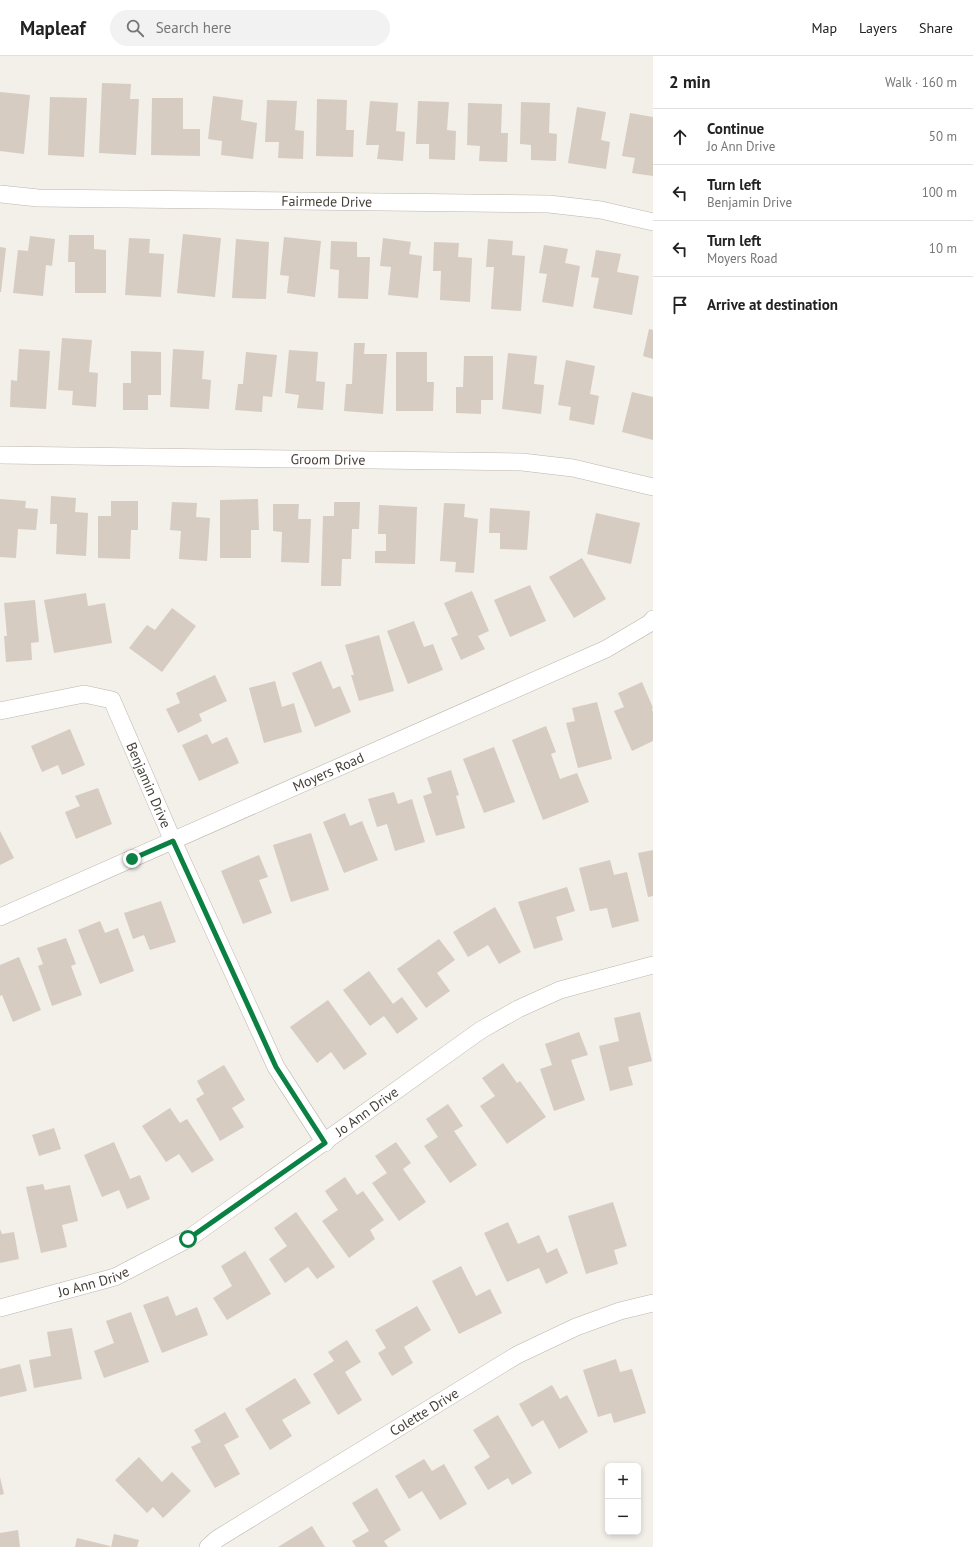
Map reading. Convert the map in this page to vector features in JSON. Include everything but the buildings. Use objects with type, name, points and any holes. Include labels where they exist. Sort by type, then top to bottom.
[{"type":"street","name":"Fairmede Drive","points":[[0,194],[38,198],[549,204],[602,210],[653,222]]},
{"type":"street","name":"Groom Drive","points":[[0,455],[522,462],[573,468],[653,487]]},
{"type":"street","name":"Moyers Road","points":[[0,918],[606,650],[650,623],[653,619]]},
{"type":"street","name":"Benjamin Drive","points":[[0,711],[84,694],[112,700],[173,841],[276,1067],[325,1143]]},
{"type":"street","name":"Jo Ann Drive","points":[[0,1308],[115,1277],[188,1239],[325,1143],[481,1030],[518,1008],[560,990],[653,965]]},
{"type":"street","name":"Colette Drive","points":[[208,1547],[217,1539],[517,1355],[576,1327],[620,1311],[653,1303]]},
{"type":"route","points":[[132,859],[173,841],[276,1067],[325,1143],[188,1239]]}]
